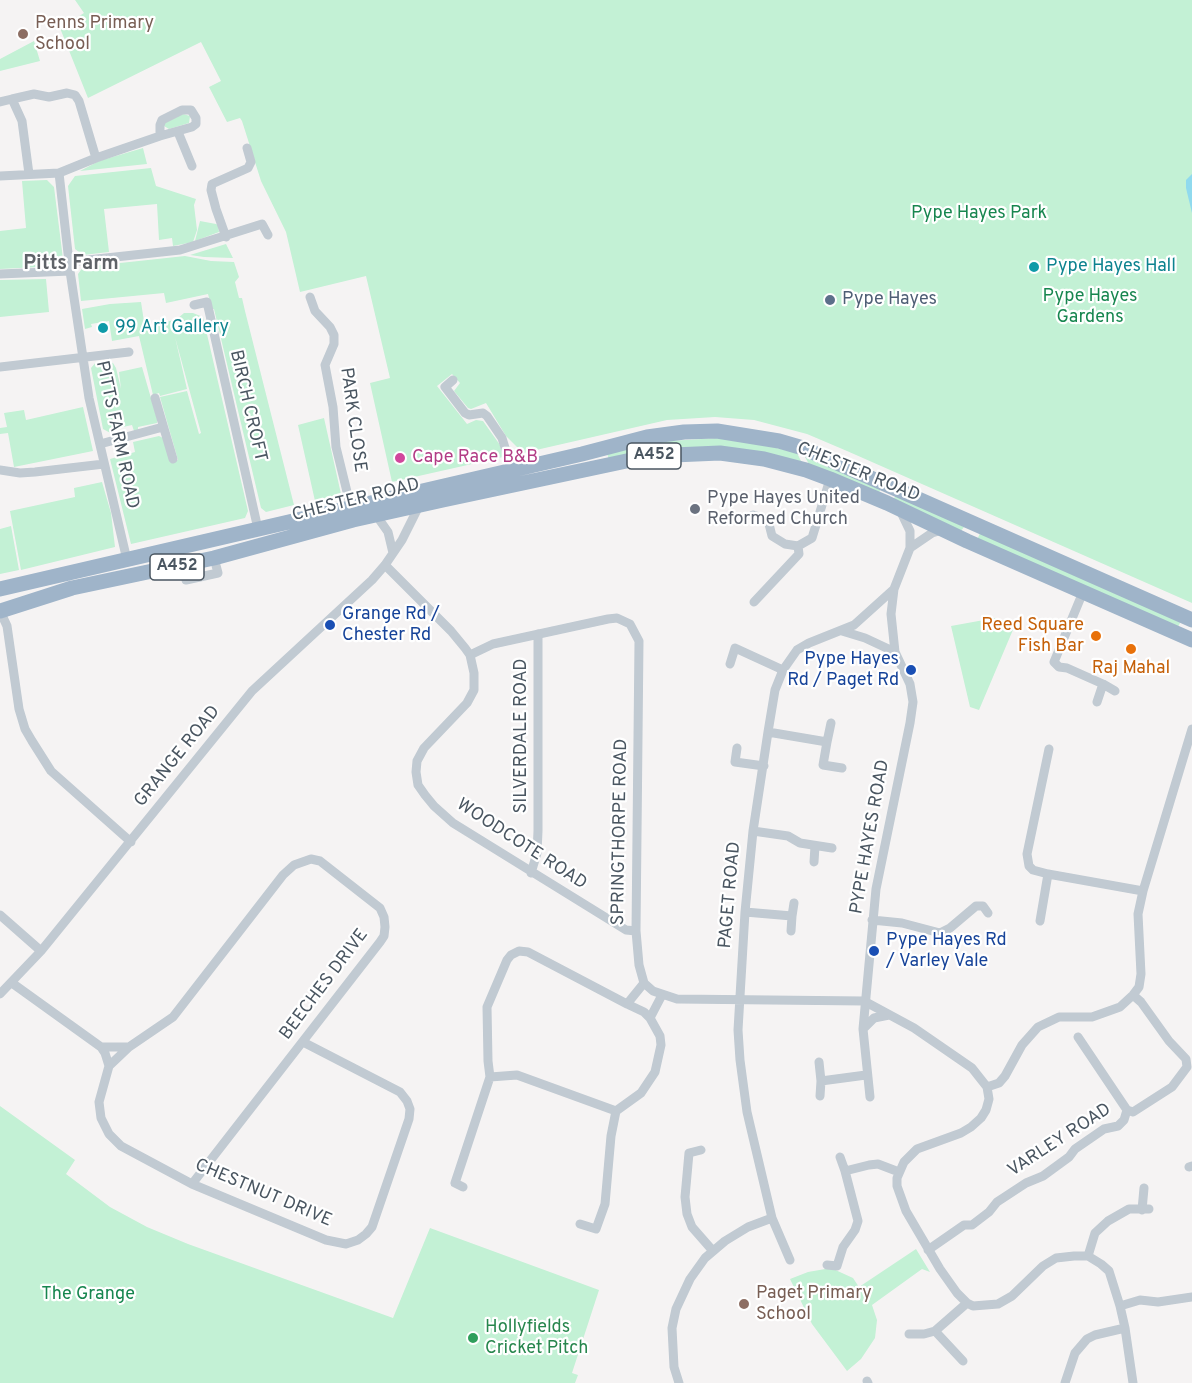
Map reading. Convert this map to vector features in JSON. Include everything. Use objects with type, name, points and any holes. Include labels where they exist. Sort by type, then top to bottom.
[{"type":"highway","name":"CHESTER ROAD","points":[[0,589],[72,588],[182,566],[352,514],[376,515],[419,506],[441,493],[512,470],[647,437],[684,432],[717,431],[779,441],[803,448],[1192,620]]},
{"type":"highway","points":[[602,449],[606,466]]},
{"type":"highway","name":"CHESTER ROAD","points":[[0,611],[41,589],[127,560],[258,529],[352,514],[441,493],[606,466],[650,456],[720,453],[764,459],[830,479],[893,505],[942,530],[1192,640]]},
{"type":"highway","points":[[893,487],[893,505]]},
{"type":"highway","points":[[968,541],[975,524]]},
{"type":"street","points":[[0,102],[34,94],[49,97],[67,93],[75,95],[79,101],[96,158]]},
{"type":"street","points":[[12,99],[22,121],[29,174]]},
{"type":"street","points":[[0,176],[59,173],[96,158],[178,132],[196,124],[196,118],[191,110],[182,110],[162,120],[160,136]]},
{"type":"street","points":[[178,132],[192,166]]},
{"type":"street","points":[[226,237],[216,209],[211,190],[212,184],[249,168],[252,162],[247,148]]},
{"type":"street","name":"PITTS FARM ROAD","points":[[59,173],[82,358],[127,560]]},
{"type":"street","points":[[0,274],[70,267],[180,250],[262,224],[268,235]]},
{"type":"street","name":"PARK CLOSE","points":[[310,297],[315,311],[322,316],[334,336],[334,344],[325,364],[333,407],[336,447],[352,514]]},
{"type":"street","name":"BIRCH CROFT","points":[[194,305],[207,302],[258,529]]},
{"type":"street","points":[[0,367],[129,352]]},
{"type":"street","points":[[453,380],[445,387],[465,413],[469,415],[483,413],[487,416],[501,438],[512,470]]},
{"type":"street","points":[[155,398],[173,459]]},
{"type":"street","points":[[100,444],[164,427]]},
{"type":"street","points":[[0,470],[20,473],[104,464]]},
{"type":"street","points":[[753,515],[768,520],[772,536],[784,544],[798,546],[812,538],[830,479]]},
{"type":"street","points":[[893,505],[910,531],[910,548]]},
{"type":"street","name":"GRANGE ROAD","points":[[0,994],[41,951],[252,691],[358,593],[385,564],[419,506]]},
{"type":"street","points":[[376,515],[388,532],[393,553]]},
{"type":"street","points":[[910,548],[932,533],[942,530]]},
{"type":"street","points":[[754,602],[799,554],[798,546]]},
{"type":"street","name":"PYPE HAYES ROAD","points":[[870,1097],[863,1029],[872,920],[877,876],[913,702],[910,684],[895,652],[891,614],[894,589],[910,548]]},
{"type":"street","points":[[385,564],[451,631],[470,655]]},
{"type":"street","name":"PAGET ROAD","points":[[790,1260],[772,1218],[747,1112],[740,1060],[739,1001],[746,912],[753,831],[768,732],[775,690],[783,670],[797,650],[842,631],[864,618],[894,589]]},
{"type":"street","points":[[1083,592],[1054,662],[1059,667],[1067,668],[1115,691]]},
{"type":"street","points":[[0,611],[7,626],[19,710],[25,729],[51,771],[130,842]]},
{"type":"street","name":"SPRINGTHORPE ROAD","points":[[470,655],[494,644],[617,618],[630,624],[639,640],[636,931],[639,965],[644,983]]},
{"type":"street","points":[[842,631],[865,638],[895,652]]},
{"type":"street","name":"SILVERDALE ROAD","points":[[531,873],[537,853],[538,831],[538,634]]},
{"type":"street","points":[[730,664],[735,648],[734,636]]},
{"type":"street","points":[[735,648],[783,670]]},
{"type":"street","name":"WOODCOTE ROAD","points":[[470,655],[474,673],[474,690],[459,714],[424,748],[417,761],[418,785],[434,806],[453,823],[626,930],[636,931]]},
{"type":"street","points":[[1096,702],[1103,684]]},
{"type":"street","points":[[831,723],[823,765],[842,768]]},
{"type":"street","points":[[987,1087],[999,1083],[1005,1076],[1028,1036],[1038,1027],[1059,1017],[1092,1017],[1120,1007],[1138,987],[1141,974],[1138,914],[1143,891],[1189,751],[1192,729]]},
{"type":"street","points":[[768,732],[827,742]]},
{"type":"street","points":[[737,748],[735,762],[764,766]]},
{"type":"street","points":[[1049,749],[1027,863],[1033,870],[1048,874],[1143,891]]},
{"type":"street","points":[[753,831],[788,836],[800,843],[832,848]]},
{"type":"street","points":[[814,862],[815,846]]},
{"type":"street","name":"BEECHES DRIVE","points":[[109,1066],[129,1047],[173,1017],[283,875],[294,865],[311,859],[320,861],[380,908],[385,927],[384,936],[380,942],[192,1184]]},
{"type":"street","points":[[1040,921],[1048,874]]},
{"type":"street","points":[[791,931],[794,903]]},
{"type":"street","points":[[872,920],[902,923],[942,937],[976,906],[983,906],[988,913]]},
{"type":"street","points":[[746,912],[792,915]]},
{"type":"street","points":[[0,915],[41,951]]},
{"type":"street","points":[[463,1187],[455,1183],[490,1077],[487,1007],[507,960],[519,951],[528,952],[644,1012],[660,1036],[661,1045],[655,1072],[641,1093],[616,1111],[611,1136],[605,1204],[596,1229],[580,1224]]},
{"type":"street","points":[[12,983],[101,1047],[109,1066]]},
{"type":"street","points":[[627,1004],[644,983],[648,988],[662,995],[677,999],[864,1001],[941,1045],[972,1068],[987,1087],[988,1100],[981,1118],[961,1133],[917,1149],[904,1162],[899,1172],[897,1186],[900,1198],[928,1250],[970,1305]]},
{"type":"street","points":[[650,1018],[662,995]]},
{"type":"street","name":"VARLEY ROAD","points":[[928,1250],[964,1225],[972,1225],[989,1212],[997,1202],[1026,1183],[1043,1176],[1069,1157],[1075,1149],[1104,1129],[1118,1126],[1124,1120],[1127,1110],[1133,1112],[1172,1087],[1190,1062],[1133,995]]},
{"type":"street","points":[[863,1029],[874,1018],[891,1015]]},
{"type":"street","points":[[1078,1036],[1104,1066],[1127,1110]]},
{"type":"street","name":"CHESTNUT DRIVE","points":[[109,1066],[99,1102],[101,1118],[109,1134],[121,1146],[192,1184],[326,1240],[346,1244],[358,1240],[372,1227],[409,1119],[410,1109],[400,1092],[303,1041]]},
{"type":"street","points":[[101,1047],[129,1047]]},
{"type":"street","points":[[819,1062],[820,1096]]},
{"type":"street","points":[[490,1077],[517,1075],[616,1111]]},
{"type":"street","points":[[821,1081],[866,1075]]},
{"type":"street","points":[[678,1149],[689,1153],[701,1150]]},
{"type":"street","points":[[689,1153],[685,1197],[687,1214],[692,1227],[713,1251]]},
{"type":"street","points":[[837,1267],[843,1247],[855,1230],[858,1221],[840,1157]]},
{"type":"street","points":[[845,1171],[878,1164],[899,1172]]},
{"type":"street","points":[[1088,1257],[1095,1233],[1108,1221],[1129,1209],[1146,1209],[1144,1188]]},
{"type":"street","points":[[679,1383],[674,1367],[672,1328],[676,1309],[690,1279],[713,1251],[737,1233],[772,1218]]},
{"type":"street","points":[[909,1334],[935,1331],[970,1305],[998,1304],[1012,1296],[1043,1266],[1056,1258],[1088,1257],[1109,1271],[1125,1328],[1133,1383]]},
{"type":"street","points":[[1120,1306],[1140,1300],[1158,1302],[1191,1297]]},
{"type":"street","points":[[1065,1383],[1075,1353],[1087,1339],[1125,1328]]},
{"type":"street","points":[[935,1331],[963,1361]]},
{"type":"green space","name":"Pype Hayes Park","points":[[75,0],[1192,0],[1192,603],[807,434],[754,420],[715,417],[667,420],[523,453],[506,436],[486,403],[468,408],[454,391],[460,383],[452,374],[437,386],[467,424],[476,420],[483,421],[500,445],[503,457],[392,482],[370,383],[390,378],[366,276],[300,292],[286,232],[261,181],[242,121],[240,118],[227,122],[209,87],[221,81],[201,42],[88,98],[60,28],[84,13]]},
{"type":"green space","points":[[34,41],[40,61],[0,71],[0,59]]},
{"type":"green space","points":[[183,114],[190,116],[189,123],[169,129],[164,126],[164,122]]},
{"type":"green space","points":[[143,148],[147,164],[80,171],[99,161]]},
{"type":"green space","points":[[151,168],[156,186],[196,199],[194,205],[197,230],[193,242],[173,246],[172,238],[159,240],[157,204],[104,209],[109,252],[83,255],[75,249],[68,186],[75,176]]},
{"type":"green space","points":[[47,180],[54,187],[63,259],[58,266],[0,269],[0,231],[26,228],[22,181]]},
{"type":"green space","points":[[200,221],[218,225],[219,232],[195,241]]},
{"type":"green space","points":[[226,244],[233,258],[190,255]]},
{"type":"green space","points":[[185,256],[211,261],[234,262],[239,277],[235,282],[239,298],[242,298],[294,505],[266,512],[261,508],[214,309],[212,309],[208,294],[166,303],[164,293],[81,301],[78,274],[83,267]]},
{"type":"green space","points":[[46,279],[49,312],[0,317],[0,280]]},
{"type":"green space","points":[[141,302],[145,328],[177,319],[184,313],[193,313],[203,317],[248,511],[245,518],[131,544],[110,459],[135,452],[133,442],[159,436],[163,438],[172,461],[178,460],[160,397],[187,391],[199,434],[201,433],[175,337],[187,389],[160,396],[159,393],[153,395],[139,336],[112,341],[109,321],[91,324],[92,327],[85,329],[82,309]]},
{"type":"green space","points":[[96,362],[113,363],[116,368],[121,389],[119,372],[142,367],[157,423],[138,427],[138,430],[134,431],[132,425],[114,429],[116,436],[103,429],[91,368]]},
{"type":"green space","points":[[83,407],[93,451],[14,467],[8,433],[0,434],[0,428],[7,427],[4,413],[24,410],[26,420]]},
{"type":"green space","points":[[324,418],[341,494],[315,501],[298,425]]},
{"type":"green space","points":[[719,438],[744,440],[797,453],[802,463],[752,451],[609,460],[607,453],[651,442]]},
{"type":"green space","points":[[805,457],[881,488],[879,493],[810,466]]},
{"type":"green space","points":[[102,482],[111,513],[115,547],[21,570],[10,511],[75,497],[74,488]]},
{"type":"green space","points":[[896,494],[964,527],[961,531],[893,501]]},
{"type":"green space","points":[[11,526],[19,570],[0,574],[0,529]]},
{"type":"green space","points":[[981,531],[1181,621],[1177,629],[977,540]]},
{"type":"green space","points":[[995,618],[1015,625],[979,710],[970,707],[951,626]]},
{"type":"green space","name":"The Grange","points":[[0,1106],[75,1160],[66,1174],[110,1207],[147,1227],[393,1318],[430,1228],[599,1290],[572,1373],[578,1375],[575,1383],[0,1383]]},
{"type":"green space","points":[[916,1249],[930,1272],[922,1269],[872,1305],[877,1320],[875,1338],[861,1359],[847,1371],[812,1324],[790,1279],[808,1272],[831,1268],[853,1278],[859,1287]]},
{"type":"water","points":[[1192,174],[1192,213],[1186,180]]},
{"type":"place","name":"Penns Primary School","points":[[23,34]]},
{"type":"place","name":"Pype Hayes Hall","points":[[1034,267]]},
{"type":"place","name":"Pype Hayes","points":[[830,300]]},
{"type":"place","name":"99 Art Gallery","points":[[103,328]]},
{"type":"place","name":"Cape Race B&B","points":[[400,458]]},
{"type":"place","name":"Pype Hayes United Reformed Church","points":[[695,509]]},
{"type":"place","name":"Grange Rd / Chester Rd","points":[[330,625]]},
{"type":"place","name":"Reed Square Fish Bar","points":[[1096,636]]},
{"type":"place","name":"Raj Mahal","points":[[1131,649]]},
{"type":"place","name":"Pype Hayes Rd / Paget Rd","points":[[911,670]]},
{"type":"place","name":"Pype Hayes Rd / Varley Vale","points":[[874,951]]},
{"type":"place","name":"Paget Primary School","points":[[744,1304]]},
{"type":"place","name":"Hollyfields Cricket Pitch","points":[[473,1338]]},
{"type":"district","name":"Pitts Farm","points":[[71,265]]},
{"type":"park label","name":"Pype Hayes Gardens","points":[[1090,307]]}]
